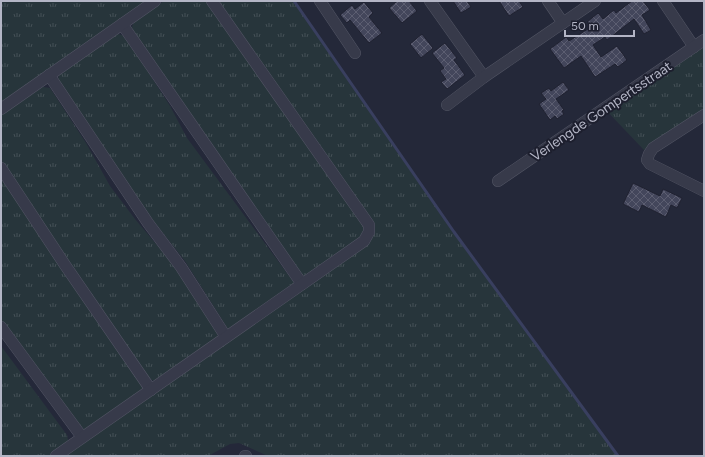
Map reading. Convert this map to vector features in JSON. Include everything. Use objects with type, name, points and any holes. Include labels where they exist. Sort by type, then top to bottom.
[{"type":"street","points":[[1,109],[155,1]]},
{"type":"street","points":[[56,456],[364,241],[369,232],[369,225],[212,1]]},
{"type":"street","points":[[320,1],[356,53]]},
{"type":"street","points":[[430,1],[484,77]]},
{"type":"street","points":[[548,1],[563,23]]},
{"type":"street","points":[[447,105],[484,77],[595,1]]},
{"type":"street","points":[[663,1],[694,47]]},
{"type":"street","points":[[122,24],[302,284]]},
{"type":"street","name":"Verlengde Gompertsstraat","points":[[498,181],[704,40]]},
{"type":"street","points":[[49,75],[148,223],[181,267],[226,337]]},
{"type":"street","points":[[704,115],[653,148],[647,160],[650,164],[704,191]]},
{"type":"street","points":[[1,168],[65,265],[151,390]]},
{"type":"street","points":[[1,327],[82,437]]},
{"type":"green space","points":[[1,1],[146,1],[1,103]]},
{"type":"green space","points":[[164,1],[207,1],[363,225],[364,232],[361,238],[303,277],[134,34],[132,27],[134,21]]},
{"type":"green space","points":[[217,1],[294,1],[454,232],[618,456],[268,456],[239,443],[230,444],[208,456],[63,456],[374,231]]},
{"type":"green space","points":[[118,34],[125,36],[170,106],[187,138],[295,284],[228,329],[185,261],[145,210],[60,85],[58,79],[60,72]]},
{"type":"green space","points":[[704,37],[704,108],[644,150],[603,107]]},
{"type":"green space","points":[[43,87],[50,88],[86,143],[110,186],[135,219],[178,270],[218,333],[217,338],[156,381],[147,377],[1,160],[1,115]]},
{"type":"green space","points":[[1,179],[142,383],[143,388],[138,394],[86,429],[82,430],[1,329]]},
{"type":"green space","points":[[1,346],[67,435],[68,440],[66,444],[49,456],[1,456]]},
{"type":"building","points":[[397,1],[409,1],[417,11],[402,23],[389,8]]},
{"type":"building","points":[[453,1],[467,1],[471,7],[461,13]]},
{"type":"building","points":[[499,1],[519,1],[523,7],[509,16]]},
{"type":"building","points":[[632,1],[643,1],[650,10],[642,15],[651,30],[644,34],[634,19],[607,40],[605,37],[593,45],[601,57],[617,46],[627,60],[618,67],[615,64],[595,77],[581,56],[564,68],[550,49],[566,37],[569,41],[591,27],[587,22],[598,13],[603,19],[614,10],[616,13]]},
{"type":"building","points":[[364,2],[373,13],[369,17],[382,33],[369,43],[350,20],[347,23],[340,15],[352,5],[355,9]]},
{"type":"building","points":[[422,34],[433,48],[421,58],[410,44]]},
{"type":"building","points":[[445,43],[457,58],[454,60],[465,75],[447,89],[441,82],[446,79],[440,71],[444,68],[432,53]]},
{"type":"building","points":[[563,82],[569,90],[556,99],[564,110],[562,111],[564,114],[557,119],[555,116],[550,120],[539,104],[546,99],[541,93],[549,88],[551,91]]},
{"type":"building","points":[[633,183],[660,196],[663,189],[682,198],[677,208],[671,205],[666,217],[642,205],[639,212],[623,204]]},
{"type":"waterway","points":[[294,1],[454,232],[618,456]]}]
